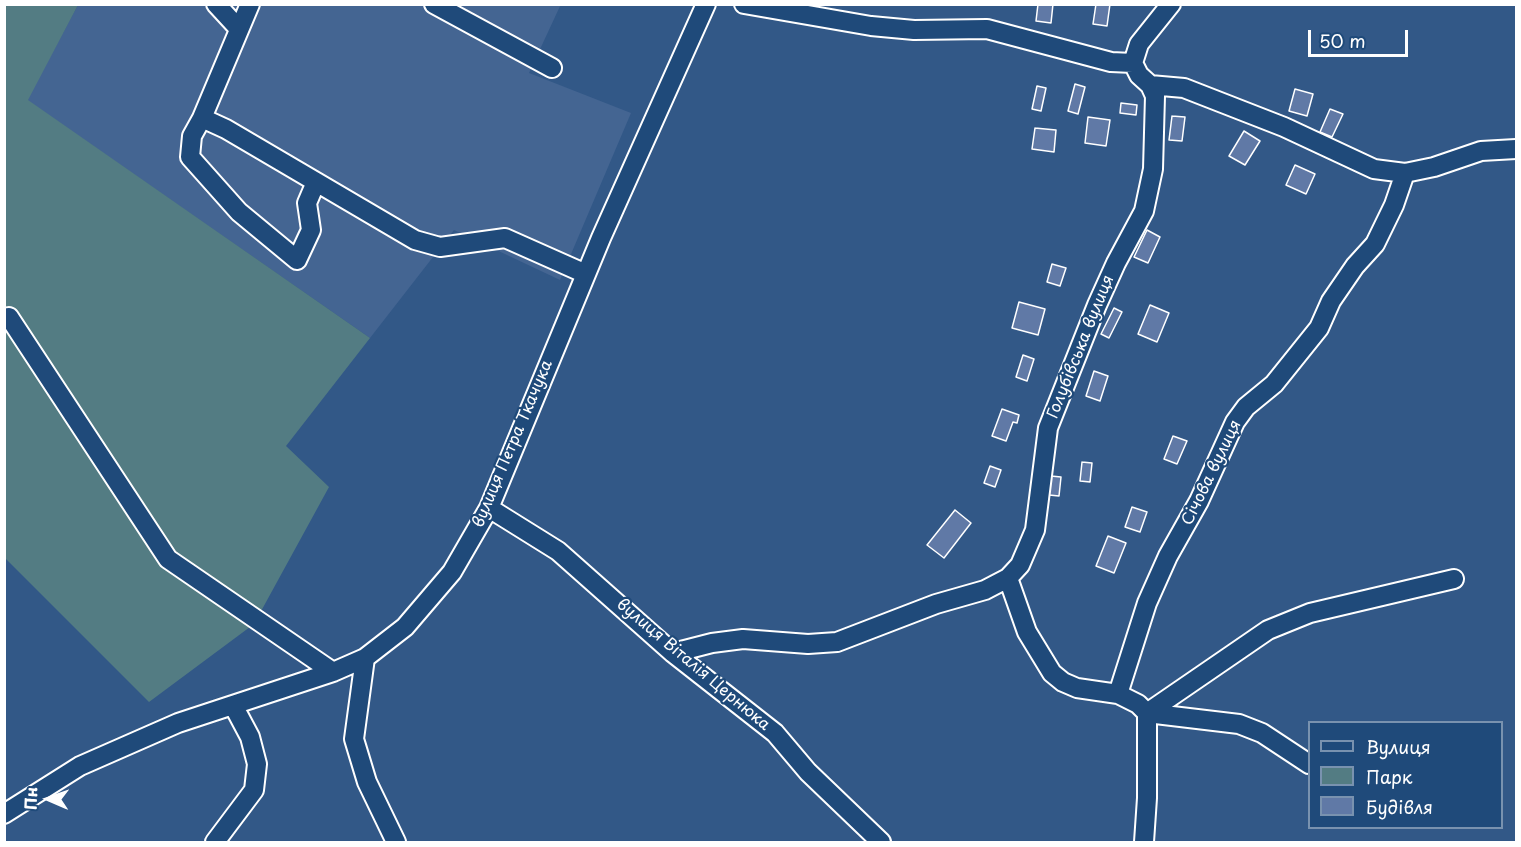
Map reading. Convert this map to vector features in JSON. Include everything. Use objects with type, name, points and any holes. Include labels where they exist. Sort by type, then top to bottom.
[{"type":"street","points":[[216,4],[239,29]]},
{"type":"street","points":[[250,4],[202,118],[192,136],[190,157],[239,212],[297,260],[311,230],[307,203],[316,182]]},
{"type":"street","points":[[434,4],[552,68]]},
{"type":"street","name":"вулиця Петра Ткачука","points":[[4,814],[80,766],[178,723],[333,672],[365,658],[405,627],[452,572],[489,508],[586,274],[706,4]]},
{"type":"street","points":[[744,4],[871,26],[915,30],[987,29],[1111,62],[1133,63],[1139,44],[1171,4]]},
{"type":"street","name":"Голубівська вулиця","points":[[673,653],[743,639],[808,645],[837,642],[936,604],[985,590],[1008,578],[1020,565],[1035,530],[1048,428],[1106,284],[1144,211],[1153,169],[1155,96],[1150,85],[1139,75],[1133,63]]},
{"type":"street","points":[[1150,85],[1184,88],[1284,127],[1374,169],[1405,173],[1434,167],[1481,151],[1516,149]]},
{"type":"street","points":[[202,118],[226,129],[415,240],[440,248],[505,238],[586,274]]},
{"type":"street","name":"Січова вулиця","points":[[1118,694],[1147,603],[1168,556],[1199,501],[1235,422],[1246,407],[1274,384],[1319,328],[1331,301],[1355,266],[1375,244],[1394,205],[1405,173]]},
{"type":"street","points":[[9,317],[168,559],[333,672]]},
{"type":"street","name":"вулиця Віталія Цернюка","points":[[489,508],[558,551],[673,653],[775,733],[808,772],[881,843]]},
{"type":"street","points":[[1008,578],[1027,632],[1052,673],[1063,682],[1077,688],[1118,694],[1147,713],[1239,724],[1262,733],[1308,763]]},
{"type":"street","points":[[1147,713],[1268,630],[1310,613],[1454,579]]},
{"type":"street","points":[[365,658],[354,739],[367,782],[396,843]]},
{"type":"street","points":[[215,843],[254,790],[257,764],[250,737],[233,705]]},
{"type":"street","points":[[1144,843],[1147,798],[1147,713]]},
{"type":"shaded area","points":[[561,4],[529,73],[631,113],[560,280],[454,230],[370,338],[27,100],[78,5]]},
{"type":"green space","points":[[4,5],[78,5],[28,100],[370,338],[286,446],[329,487],[254,624],[149,702],[5,558]]},
{"type":"building","points":[[1038,4],[1053,4],[1051,23],[1036,21]]},
{"type":"building","points":[[1096,4],[1110,4],[1107,26],[1093,24]]},
{"type":"building","points":[[1075,84],[1085,87],[1078,114],[1068,111]]},
{"type":"building","points":[[1037,86],[1046,88],[1041,111],[1032,109]]},
{"type":"building","points":[[1295,89],[1313,94],[1307,116],[1289,111]]},
{"type":"building","points":[[1121,103],[1137,105],[1136,115],[1120,113]]},
{"type":"building","points":[[1330,109],[1343,114],[1332,137],[1320,132]]},
{"type":"building","points":[[1172,116],[1185,117],[1182,141],[1169,140]]},
{"type":"building","points":[[1088,117],[1110,120],[1106,146],[1085,143]]},
{"type":"building","points":[[1035,128],[1056,130],[1054,152],[1032,149]]},
{"type":"building","points":[[1244,131],[1260,141],[1245,165],[1229,156]]},
{"type":"building","points":[[1295,165],[1315,174],[1306,194],[1286,185]]},
{"type":"building","points":[[1147,230],[1160,237],[1148,263],[1134,257]]},
{"type":"building","points":[[1052,264],[1066,268],[1060,286],[1047,282]]},
{"type":"building","points":[[1019,302],[1045,309],[1038,335],[1012,328]]},
{"type":"building","points":[[1150,305],[1169,313],[1157,342],[1138,334]]},
{"type":"building","points":[[1114,308],[1122,312],[1109,338],[1101,334]]},
{"type":"building","points":[[1023,355],[1034,359],[1027,381],[1016,377]]},
{"type":"building","points":[[1094,371],[1108,376],[1100,401],[1086,396]]},
{"type":"building","points":[[1002,409],[1019,415],[1017,423],[1013,422],[1006,441],[992,436]]},
{"type":"building","points":[[1173,436],[1187,441],[1177,464],[1164,459]]},
{"type":"building","points":[[1082,462],[1092,463],[1090,482],[1080,481]]},
{"type":"building","points":[[990,466],[1001,470],[995,487],[984,483]]},
{"type":"building","points":[[1051,476],[1061,477],[1059,496],[1049,495]]},
{"type":"building","points":[[1132,507],[1147,512],[1140,532],[1125,527]]},
{"type":"building","points":[[955,510],[971,523],[944,558],[927,545]]},
{"type":"building","points":[[1108,536],[1126,543],[1114,573],[1096,566]]}]
